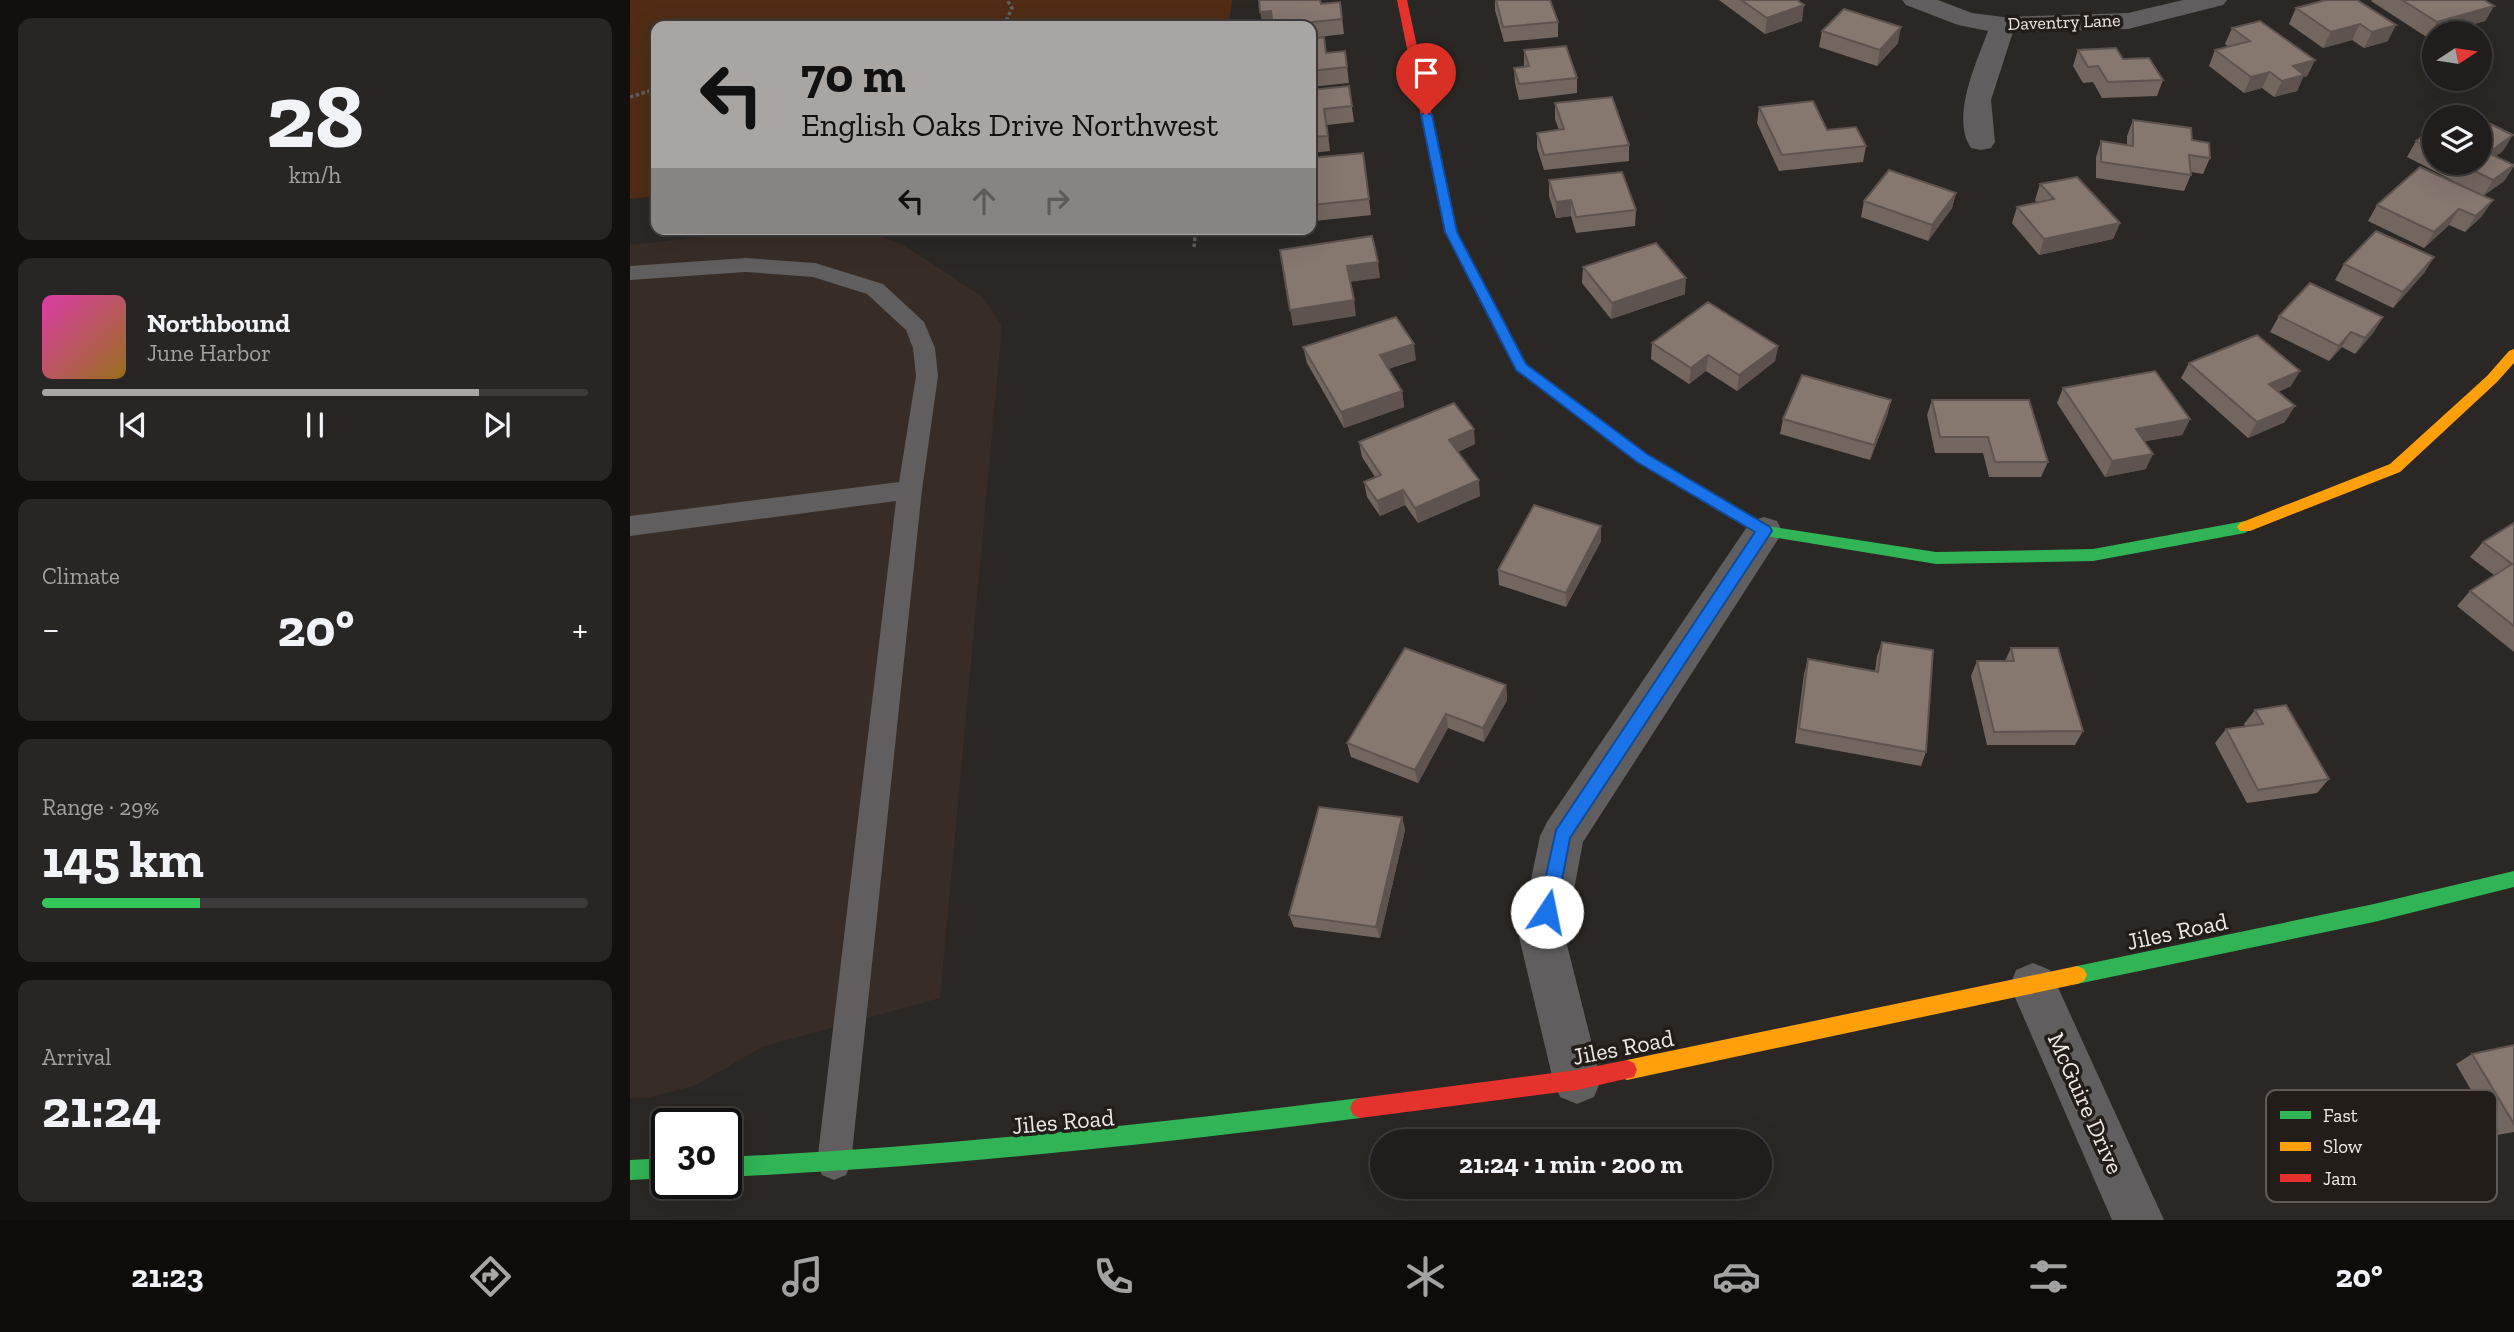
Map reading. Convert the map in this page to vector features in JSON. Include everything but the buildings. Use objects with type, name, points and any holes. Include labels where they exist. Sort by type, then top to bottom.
[{"type":"street","points":[[1402,0],[1451,232],[1521,367],[1642,458],[1764,531],[1936,558],[2093,555],[2252,526],[2395,468],[2493,379],[2514,354]]},
{"type":"street","name":"Daventry Lane","points":[[1915,0],[1967,20],[2003,25],[2128,21],[2214,0]]},
{"type":"street","points":[[1981,142],[1977,100],[2003,25]]},
{"type":"street","points":[[1577,1080],[1542,937],[1562,836],[1764,531]]},
{"type":"street","name":"Jiles Road","points":[[742,1166],[834,1163],[1120,1139],[1577,1080],[2374,913],[2514,879]]},
{"type":"street","name":"McGuire Drive","points":[[2033,986],[2138,1220]]},
{"type":"street","points":[[630,1170],[651,1169]]},
{"type":"lane","points":[[630,273],[746,265],[815,270],[875,289],[916,327],[924,348],[927,376],[910,489],[834,1163]]},
{"type":"lane","points":[[630,526],[910,489]]},
{"type":"path","points":[[1006,21],[1012,8],[1007,0]]},
{"type":"path","points":[[630,97],[651,91]]},
{"type":"path","points":[[1195,247],[1196,235]]},
{"type":"shaded area","points":[[630,0],[1232,0],[1230,21],[651,21],[651,197],[630,199]]},
{"type":"shaded area","points":[[720,235],[876,235],[902,244],[983,297],[1002,326],[940,998],[762,1047],[696,1085],[649,1098],[630,1098],[630,245]]},
{"type":"traffic: fast","points":[[1448,218],[1451,232],[1521,367],[1642,458],[1764,531],[1936,558],[2093,555],[2245,527]]},
{"type":"traffic: fast","points":[[2077,975],[2374,913],[2514,879]]},
{"type":"traffic: fast","points":[[742,1166],[1044,1145],[1360,1108]]},
{"type":"traffic: fast","points":[[630,1170],[651,1169]]},
{"type":"traffic: slow","points":[[2245,527],[2395,468],[2492,379],[2514,354]]},
{"type":"traffic: slow","points":[[1627,1070],[2077,975]]},
{"type":"traffic: jam","points":[[1402,0],[1448,218]]},
{"type":"traffic: jam","points":[[1360,1108],[1577,1080],[1627,1070]]},
{"type":"route","points":[[1426,115],[1451,232],[1521,367],[1642,458],[1764,531],[1562,836],[1547,912]]}]
